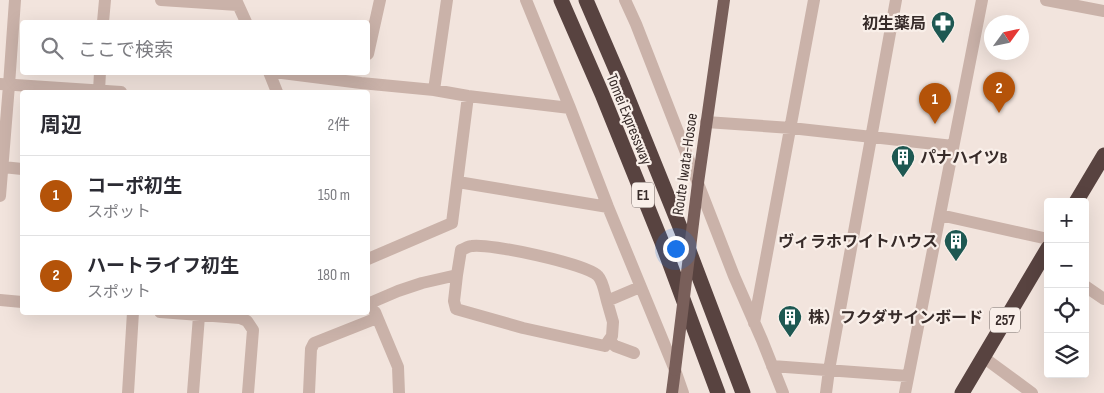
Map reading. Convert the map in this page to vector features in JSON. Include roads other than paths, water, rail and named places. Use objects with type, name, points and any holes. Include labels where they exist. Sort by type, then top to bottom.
[{"type":"highway","name":"Tomei Expressway","points":[[561,0],[602,94],[657,231],[718,393]]},
{"type":"highway","name":"Tomei Expressway","points":[[586,0],[682,232],[743,393]]},
{"type":"highway","points":[[1079,198],[1102,164]]},
{"type":"highway","name":"257","points":[[962,393],[1044,258]]},
{"type":"main road","name":"Route Iwata-Hosoe","points":[[672,393],[706,122],[724,0]]},
{"type":"street","points":[[0,196],[5,85],[15,0]]},
{"type":"street","points":[[103,20],[105,0]]},
{"type":"street","points":[[161,0],[237,3],[245,20]]},
{"type":"street","points":[[370,45],[380,0]]},
{"type":"street","points":[[434,90],[447,0]]},
{"type":"street","points":[[526,0],[683,393]]},
{"type":"street","points":[[625,0],[734,276],[783,393]]},
{"type":"street","points":[[754,323],[814,0]]},
{"type":"street","points":[[826,393],[896,0]]},
{"type":"street","points":[[905,393],[982,0]]},
{"type":"street","points":[[1046,0],[1104,11]]},
{"type":"street","points":[[99,90],[100,75]]},
{"type":"street","points":[[270,75],[276,90]]},
{"type":"street","points":[[318,75],[362,78],[468,96],[570,108]]},
{"type":"street","points":[[5,85],[83,90]]},
{"type":"street","points":[[370,258],[452,224],[468,96]]},
{"type":"street","points":[[706,122],[791,128],[953,146]]},
{"type":"street","points":[[2,167],[20,169]]},
{"type":"street","points":[[458,182],[608,207]]},
{"type":"street","points":[[940,216],[1044,238]]},
{"type":"street","points":[[471,246],[500,248],[593,271],[600,277],[613,322],[612,336],[605,346],[523,328],[456,309],[454,301],[457,276],[461,250],[471,246]]},
{"type":"street","points":[[370,299],[422,283],[457,276]]},
{"type":"street","points":[[607,301],[640,287]]},
{"type":"street","points":[[1088,288],[1104,299]]},
{"type":"street","points":[[0,300],[20,302]]},
{"type":"street","points":[[370,301],[398,366],[400,393]]},
{"type":"street","points":[[128,393],[133,315]]},
{"type":"street","points":[[189,315],[248,317],[253,330],[248,393]]},
{"type":"street","points":[[193,393],[199,316]]},
{"type":"street","points":[[309,393],[311,349],[314,343],[377,318]]},
{"type":"street","points":[[609,340],[615,346],[634,353]]},
{"type":"street","points":[[983,357],[1032,393]]},
{"type":"street","points":[[772,366],[908,376]]},
{"type":"place","name":"初生薬局","points":[[943,44]]},
{"type":"place","name":"ハートライフ初生","points":[[999,113]]},
{"type":"place","name":"コーポ初生","points":[[935,124]]},
{"type":"place","name":"パナハイツB","points":[[903,178]]},
{"type":"place","name":"ヴィラホワイトハウス","points":[[956,262]]},
{"type":"place","name":"株）フクダサインボード","points":[[790,338]]}]
